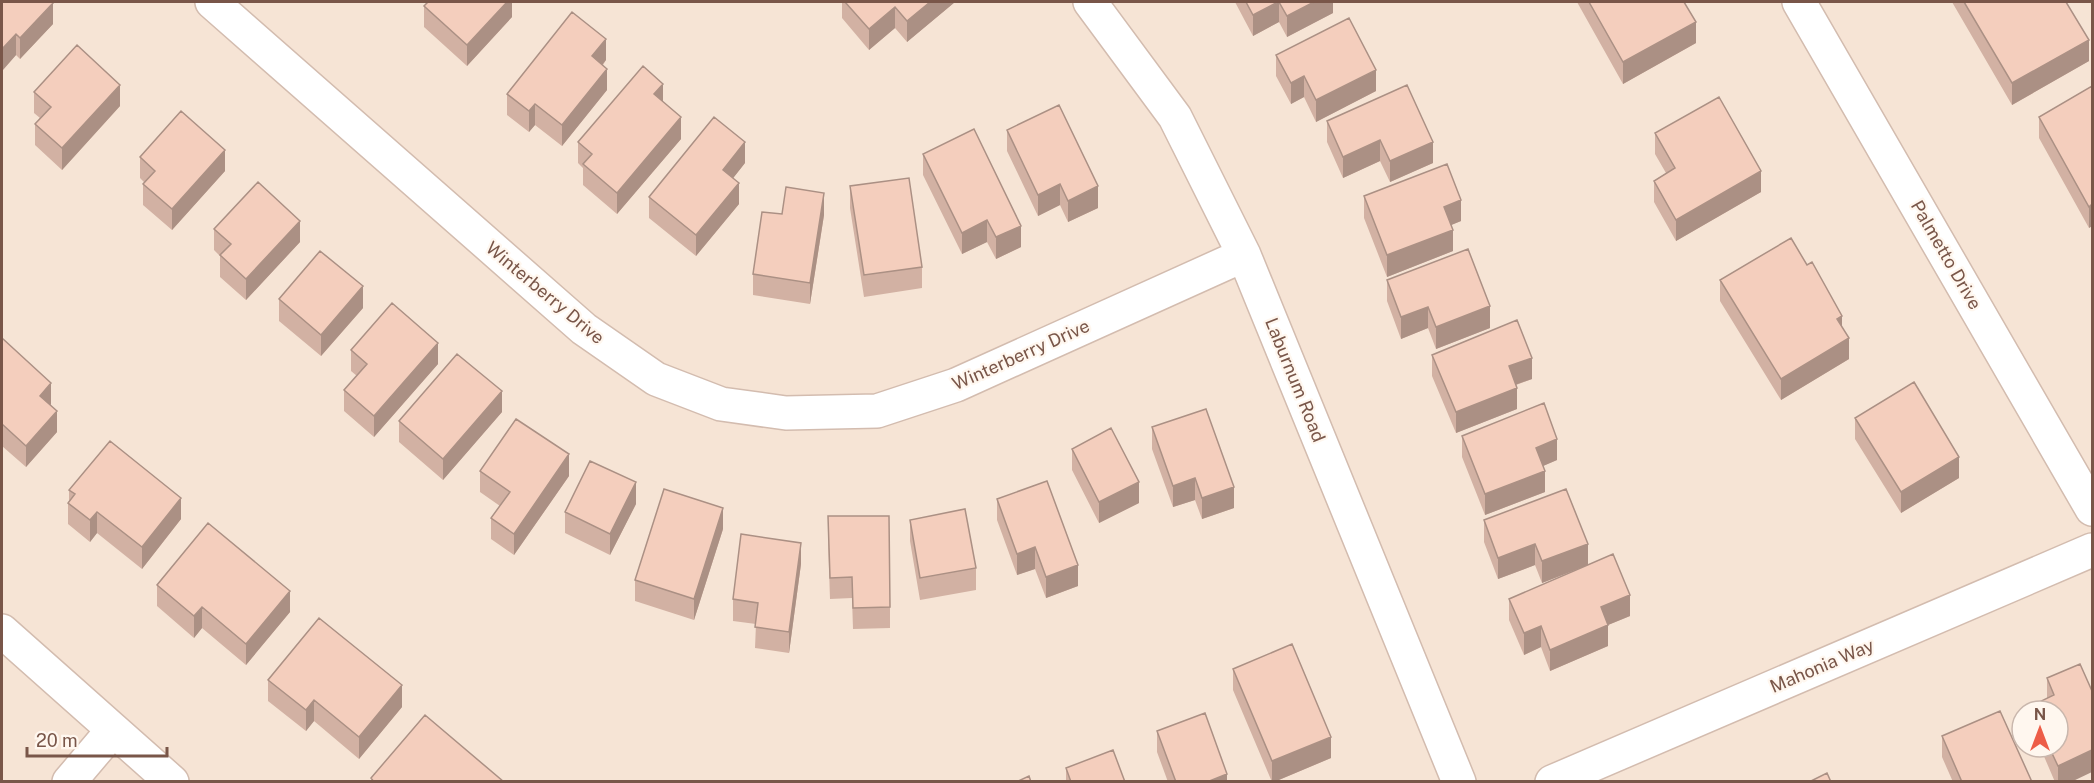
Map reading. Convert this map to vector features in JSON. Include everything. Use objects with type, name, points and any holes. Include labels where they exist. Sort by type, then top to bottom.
[{"type":"street","name":"Winterberry Drive","points":[[212,2],[584,329],[656,379],[721,404],[786,413],[876,411],[956,385],[1244,255]]},
{"type":"street","name":"Laburnum Road","points":[[1090,2],[1175,117],[1244,255],[1459,782]]},
{"type":"street","name":"Palmetto Drive","points":[[1799,2],[2092,509]]},
{"type":"street","name":"Mahonia Way","points":[[1552,782],[2092,550]]},
{"type":"street","points":[[2,631],[172,782]]},
{"type":"street","points":[[69,782],[113,730]]},
{"type":"shaded area","points":[[2,2],[2092,2],[2092,781],[2,782]]},
{"type":"building","points":[[2,2],[53,3],[20,38],[16,34],[2,49]]},
{"type":"building","points":[[428,2],[507,2],[467,45],[424,6]]},
{"type":"building","points":[[845,2],[930,2],[907,21],[895,7],[869,29]]},
{"type":"building","points":[[1246,2],[1278,2],[1253,15]]},
{"type":"building","points":[[1279,2],[1314,2],[1287,16]]},
{"type":"building","points":[[1589,2],[1684,2],[1696,22],[1623,62]]},
{"type":"building","points":[[1964,2],[2066,2],[2089,40],[2012,83]]},
{"type":"building","points":[[572,12],[606,39],[592,56],[607,69],[562,125],[535,104],[529,111],[507,94]]},
{"type":"building","points":[[1349,18],[1376,70],[1316,100],[1304,76],[1291,83],[1276,55]]},
{"type":"building","points":[[77,45],[120,85],[62,148],[35,124],[51,107],[34,92]]},
{"type":"building","points":[[643,66],[663,84],[654,94],[681,117],[617,193],[583,164],[592,154],[578,142]]},
{"type":"building","points":[[1407,85],[1433,142],[1390,161],[1380,140],[1343,157],[1327,121]]},
{"type":"building","points":[[2092,86],[2092,204],[2089,207],[2039,117]]},
{"type":"building","points":[[1719,97],[1761,171],[1676,220],[1654,181],[1675,168],[1655,133]]},
{"type":"building","points":[[1059,105],[1098,186],[1068,201],[1060,184],[1038,195],[1007,130]]},
{"type":"building","points":[[181,111],[225,150],[172,209],[143,184],[155,171],[140,157]]},
{"type":"building","points":[[714,117],[745,142],[723,170],[739,183],[696,235],[649,197]]},
{"type":"building","points":[[974,129],[1021,226],[996,237],[987,220],[962,233],[923,154]]},
{"type":"building","points":[[1447,164],[1461,200],[1444,207],[1453,230],[1387,255],[1364,196]]},
{"type":"building","points":[[909,178],[922,267],[864,275],[850,186]]},
{"type":"building","points":[[258,182],[300,221],[246,279],[220,255],[231,244],[214,229]]},
{"type":"building","points":[[786,187],[824,193],[810,283],[753,274],[762,212],[782,214]]},
{"type":"building","points":[[1791,238],[1807,265],[1812,262],[1842,316],[1837,319],[1849,338],[1781,379],[1720,280]]},
{"type":"building","points":[[1468,249],[1490,306],[1436,327],[1428,307],[1401,317],[1387,280]]},
{"type":"building","points":[[320,251],[363,286],[321,335],[279,299]]},
{"type":"building","points":[[392,303],[438,343],[374,416],[344,390],[367,364],[351,350]]},
{"type":"building","points":[[1517,320],[1532,358],[1509,366],[1517,388],[1456,412],[1432,355]]},
{"type":"building","points":[[2,338],[51,383],[40,396],[57,411],[26,446],[2,424]]},
{"type":"building","points":[[457,354],[502,391],[443,459],[399,421]]},
{"type":"building","points":[[1914,382],[1959,457],[1901,492],[1855,418]]},
{"type":"building","points":[[1544,403],[1557,439],[1536,448],[1545,471],[1485,494],[1462,436]]},
{"type":"building","points":[[1206,409],[1234,487],[1202,498],[1195,478],[1173,486],[1152,427]]},
{"type":"building","points":[[516,419],[569,454],[514,534],[491,518],[510,492],[480,471]]},
{"type":"building","points":[[1111,428],[1139,482],[1099,502],[1072,449]]},
{"type":"building","points":[[110,441],[181,498],[142,547],[97,512],[90,520],[68,503],[75,494],[69,490]]},
{"type":"building","points":[[590,461],[636,482],[610,534],[565,512]]},
{"type":"building","points":[[1047,481],[1078,565],[1046,577],[1035,547],[1017,554],[997,499]]},
{"type":"building","points":[[664,489],[723,508],[694,599],[635,580]]},
{"type":"building","points":[[1566,489],[1588,544],[1542,561],[1535,544],[1498,558],[1484,520]]},
{"type":"building","points":[[965,509],[976,568],[920,578],[910,520]]},
{"type":"building","points":[[828,516],[889,516],[890,607],[853,608],[852,577],[830,578]]},
{"type":"building","points":[[208,523],[290,591],[246,644],[202,607],[194,616],[157,585]]},
{"type":"building","points":[[741,534],[801,543],[789,632],[755,627],[758,603],[733,599]]},
{"type":"building","points":[[1613,554],[1630,595],[1601,607],[1608,625],[1550,650],[1541,626],[1524,633],[1509,599]]},
{"type":"building","points":[[319,618],[402,685],[359,737],[314,700],[306,710],[268,680]]},
{"type":"building","points":[[1292,644],[1331,737],[1272,761],[1233,669]]},
{"type":"building","points":[[2080,664],[2092,691],[2092,750],[2058,766],[2055,759],[2070,759],[2070,699],[2046,699],[2054,695],[2047,678]]},
{"type":"building","points":[[2000,711],[2010,733],[2010,759],[2022,759],[2032,782],[1962,782],[1942,736]]},
{"type":"building","points":[[1205,713],[1227,774],[1207,782],[1176,782],[1157,731]]},
{"type":"building","points":[[425,715],[504,782],[374,782],[371,778]]},
{"type":"building","points":[[1113,750],[1125,782],[1071,782],[1066,768]]},
{"type":"building","points":[[1827,773],[1831,782],[1809,782]]},
{"type":"building","points":[[1029,776],[1031,782],[1016,782]]}]
